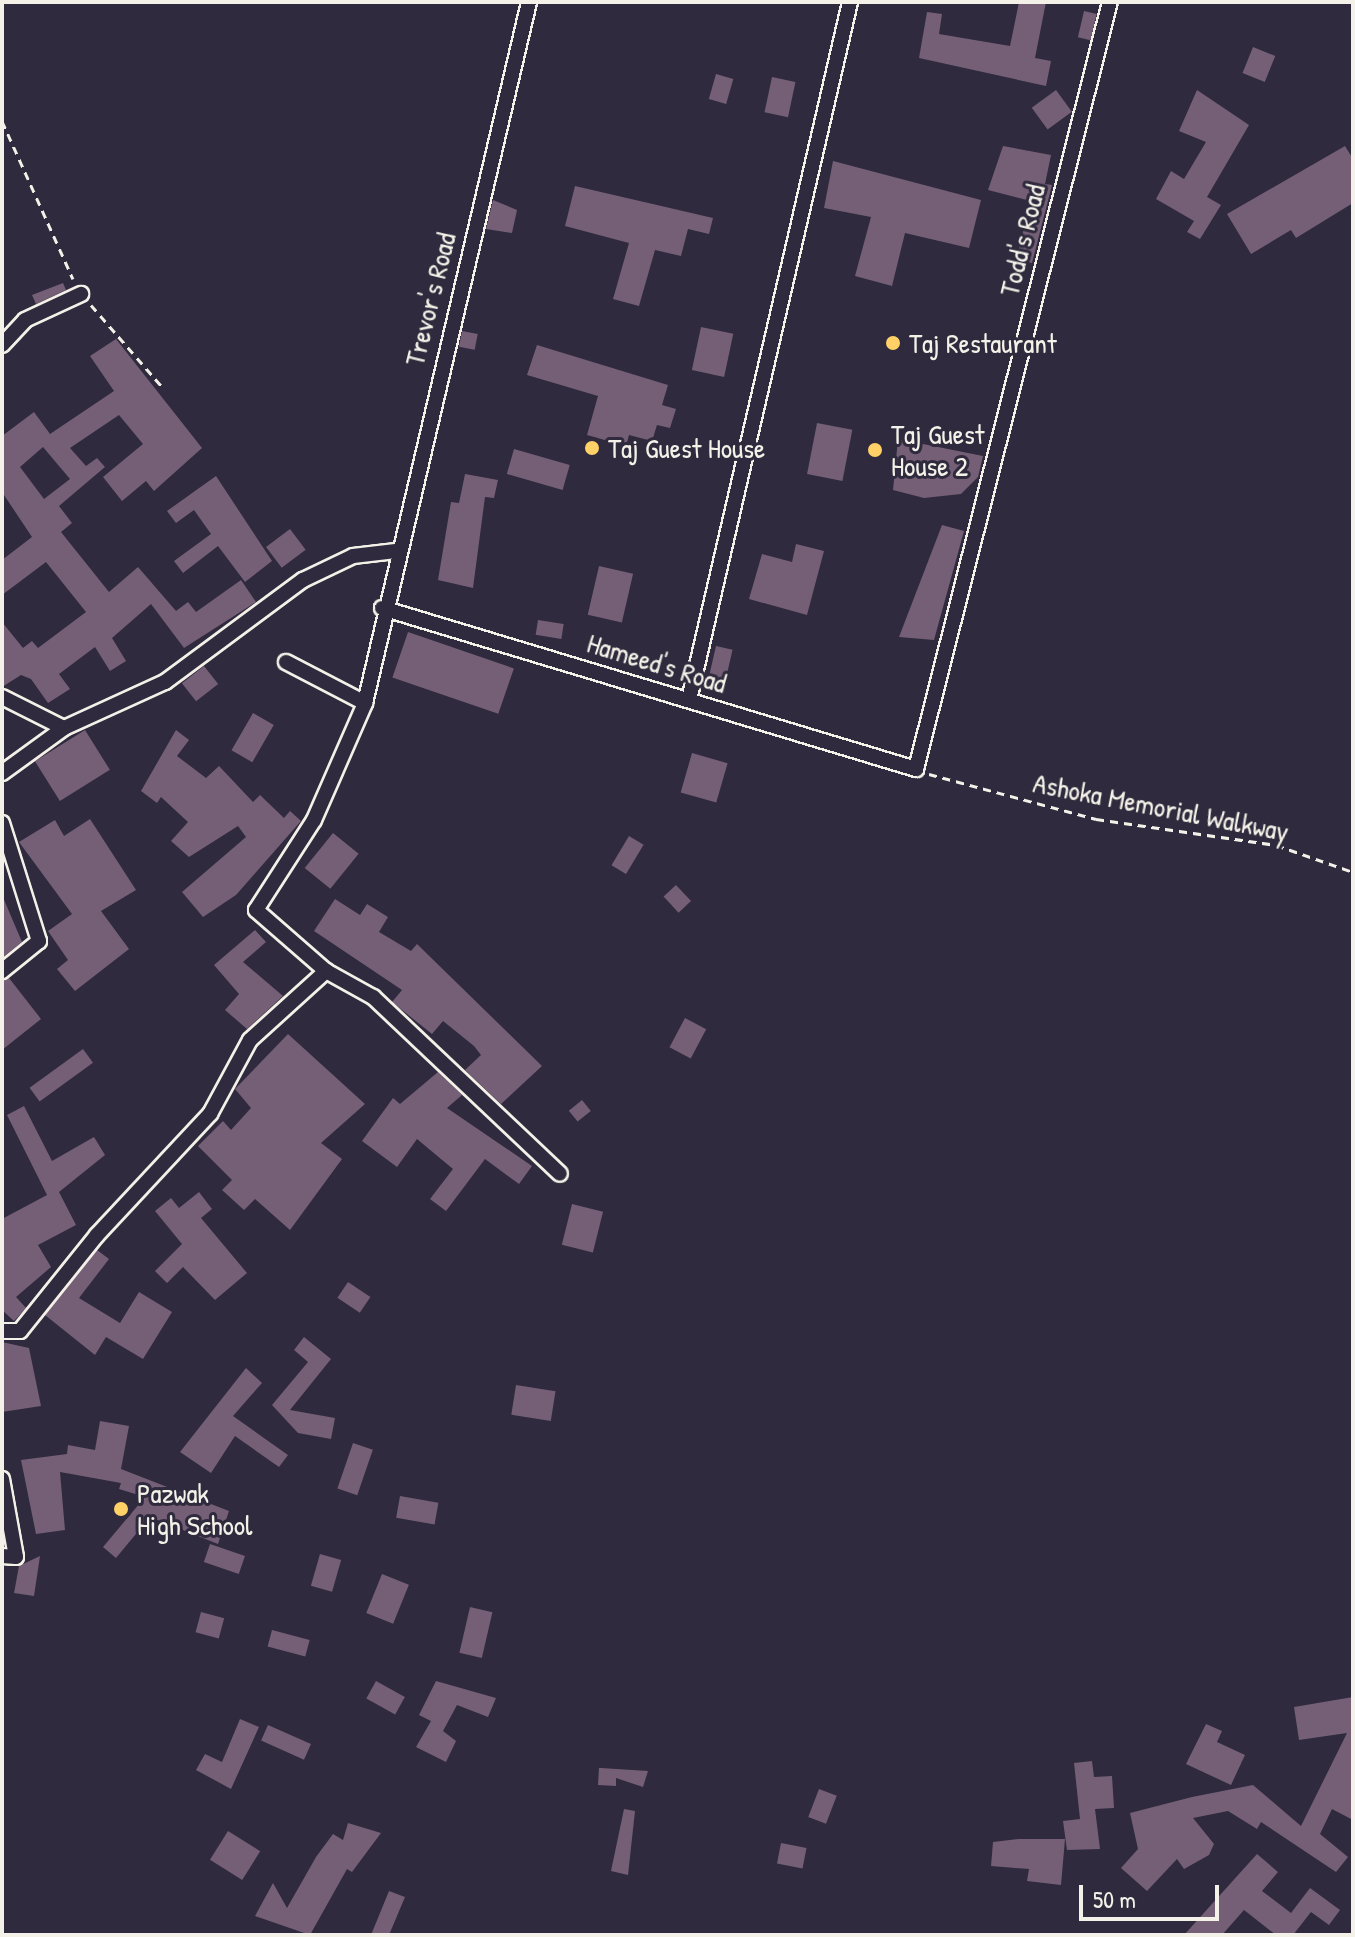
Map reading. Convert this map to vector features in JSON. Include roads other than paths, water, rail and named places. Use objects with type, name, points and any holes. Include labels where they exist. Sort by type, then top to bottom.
[{"type":"street","name":"Trevor's Road","points":[[326,971],[256,910],[314,820],[365,703],[382,608],[529,2]]},
{"type":"street","points":[[689,700],[850,2]]},
{"type":"street","name":"Todd's Road","points":[[916,769],[1110,2]]},
{"type":"street","points":[[2,345],[25,320],[81,294]]},
{"type":"street","points":[[2,773],[64,728],[165,682],[303,580],[353,556],[396,551]]},
{"type":"street","name":"Hameed's Road","points":[[382,608],[916,769]]},
{"type":"street","points":[[286,662],[365,703]]},
{"type":"street","points":[[2,697],[64,728]]},
{"type":"street","points":[[2,823],[39,941],[2,971]]},
{"type":"street","points":[[2,1331],[20,1331],[97,1235],[210,1114],[250,1040],[326,971],[373,997],[560,1174]]},
{"type":"street","points":[[2,1479],[16,1557],[2,1556]]},
{"type":"place","name":"Taj Restaurant","points":[[893,343]]},
{"type":"place","name":"Taj Guest House","points":[[592,448]]},
{"type":"place","name":"Taj Guest House 2","points":[[875,450]]},
{"type":"place","name":"Pazwak High School","points":[[121,1509]]}]
